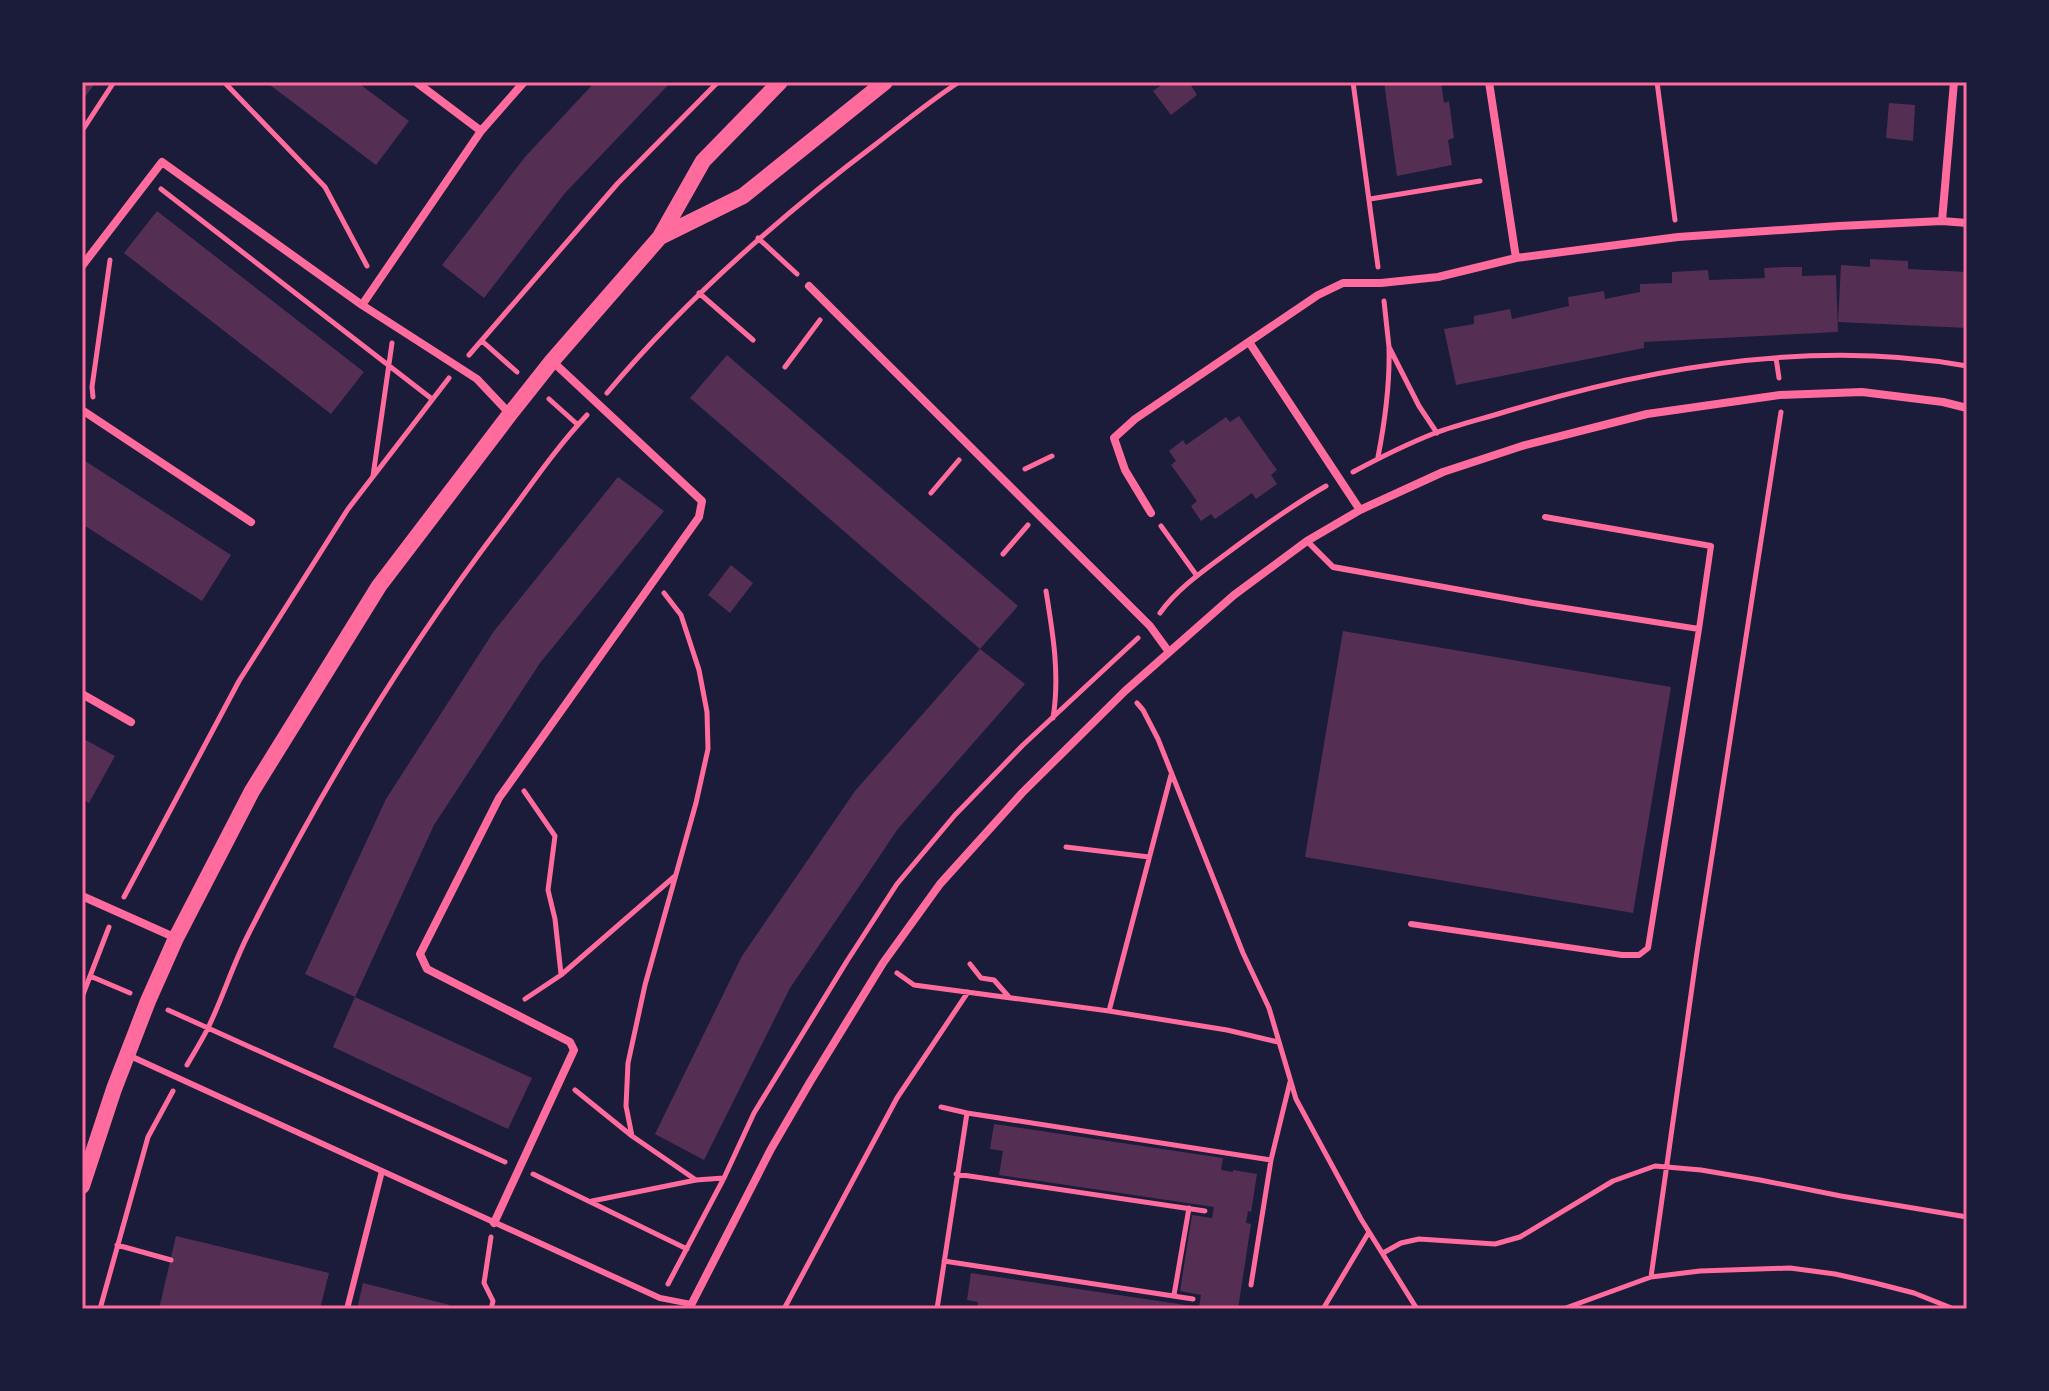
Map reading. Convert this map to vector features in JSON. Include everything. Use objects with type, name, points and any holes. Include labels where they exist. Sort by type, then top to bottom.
[{"type":"main road","points":[[82,1186],[114,1089],[176,938],[252,791],[379,586],[552,361],[660,237],[703,161],[780,82]]},
{"type":"main road","points":[[660,237],[743,196],[885,82]]},
{"type":"street","points":[[416,82],[481,131]]},
{"type":"street","points":[[362,305],[481,131],[524,82]]},
{"type":"street","points":[[1489,82],[1516,258]]},
{"type":"street","points":[[1942,221],[1954,82]]},
{"type":"street","points":[[82,266],[162,162],[362,305],[477,379],[510,414]]},
{"type":"street","points":[[1151,513],[1125,470],[1114,438],[1135,419],[1318,295],[1343,283],[1438,277],[1516,258],[1678,237],[1942,221],[1967,223]]},
{"type":"street","points":[[809,286],[1150,626],[1169,652]]},
{"type":"street","points":[[1249,342],[1360,510]]},
{"type":"street","points":[[494,1223],[574,1050],[570,1042],[427,969],[420,954],[499,798],[699,517],[702,501],[552,361]]},
{"type":"street","points":[[690,1307],[771,1149],[810,1082],[883,963],[951,873],[1022,793],[1125,691],[1234,595],[1307,541],[1360,510],[1443,472],[1522,446],[1647,414],[1780,395],[1862,392],[1967,408]]},
{"type":"street","points":[[82,410],[251,522]]},
{"type":"street","points":[[82,694],[131,722]]},
{"type":"street","points":[[82,896],[176,938]]},
{"type":"lane","points":[[1411,924],[1622,955],[1639,955],[1648,948],[1711,546],[1545,517]]},
{"type":"lane","points":[[1307,541],[1333,567],[1699,629]]},
{"type":"lane","points":[[128,1055],[660,1298],[690,1307]]},
{"type":"lane","points":[[347,1309],[382,1171]]},
{"type":"path","points":[[82,131],[114,82]]},
{"type":"path","points":[[224,82],[325,187],[376,284]]},
{"type":"path","points":[[82,997],[117,911],[239,681],[348,509],[458,367],[618,183],[718,82]]},
{"type":"path","points":[[100,1309],[148,1137],[208,1028],[248,936],[310,819],[413,647],[569,434],[699,293],[758,238],[836,174],[959,82]]},
{"type":"path","points":[[1657,82],[1678,237]]},
{"type":"path","points":[[148,180],[432,399]]},
{"type":"path","points":[[1370,199],[1480,181]]},
{"type":"path","points":[[95,419],[92,387],[114,223]]},
{"type":"path","points":[[758,238],[809,286]]},
{"type":"path","points":[[699,293],[753,340]]},
{"type":"path","points":[[785,367],[830,306]]},
{"type":"path","points":[[373,477],[395,327]]},
{"type":"path","points":[[1378,458],[1390,379],[1389,347]]},
{"type":"path","points":[[660,1298],[724,1178],[754,1113],[897,884],[955,815],[1023,745],[1150,626],[1167,603],[1256,532],[1341,478],[1378,458],[1437,433],[1546,399],[1648,375],[1728,363],[1831,355],[1886,356],[1967,366]]},
{"type":"path","points":[[1651,1277],[1697,952],[1779,423],[1781,408],[1776,358]]},
{"type":"path","points":[[931,493],[970,447]]},
{"type":"path","points":[[1025,469],[1052,456]]},
{"type":"path","points":[[1151,513],[1197,576]]},
{"type":"path","points":[[1003,554],[1038,514]]},
{"type":"path","points":[[632,1136],[626,1106],[628,1063],[645,985],[708,749],[707,712],[699,670],[681,615],[654,579]]},
{"type":"path","points":[[1046,591],[1056,654],[1057,696],[1053,719]]},
{"type":"path","points":[[1125,691],[1143,710],[1158,739],[1243,953],[1269,1008],[1296,1099],[1369,1232],[1417,1309]]},
{"type":"path","points":[[1109,1011],[1172,774]]},
{"type":"path","points":[[515,776],[555,836],[548,890],[555,919],[561,975]]},
{"type":"path","points":[[1066,847],[1149,857]]},
{"type":"path","points":[[508,1010],[561,975],[676,876]]},
{"type":"path","points":[[883,963],[914,985],[1109,1011],[1227,1030],[1279,1042]]},
{"type":"path","points":[[970,964],[981,978],[994,980],[1009,997]]},
{"type":"path","points":[[90,976],[519,1168],[687,1249]]},
{"type":"path","points":[[784,1309],[897,1098],[968,992]]},
{"type":"path","points":[[561,1079],[632,1136],[696,1180]]},
{"type":"path","points":[[1251,1285],[1271,1160],[1291,1080]]},
{"type":"path","points":[[941,1107],[1271,1160]]},
{"type":"path","points":[[937,1309],[967,1113]]},
{"type":"path","points":[[1383,1253],[1401,1243],[1419,1239],[1495,1244],[1520,1237],[1613,1181],[1655,1166],[1760,1180],[1967,1217]]},
{"type":"path","points":[[956,1174],[1205,1211]]},
{"type":"path","points":[[591,1201],[696,1180],[724,1178]]},
{"type":"path","points":[[1174,1295],[1189,1208]]},
{"type":"path","points":[[491,1309],[493,1301],[484,1283],[494,1223]]},
{"type":"path","points":[[1323,1309],[1369,1232]]},
{"type":"path","points":[[117,1245],[171,1260]]},
{"type":"path","points":[[944,1261],[1193,1299]]},
{"type":"path","points":[[1563,1309],[1651,1277],[1700,1271],[1790,1268],[1875,1283],[1914,1293],[1954,1309]]},
{"type":"building","points":[[82,82],[96,82],[82,101]]},
{"type":"building","points":[[266,82],[357,82],[409,121],[376,165]]},
{"type":"building","points":[[595,82],[671,82],[565,193],[484,298],[442,265],[525,157]]},
{"type":"building","points":[[1166,82],[1189,82],[1197,95],[1171,115],[1153,91]]},
{"type":"building","points":[[1384,82],[1441,82],[1444,103],[1449,101],[1454,138],[1448,140],[1452,165],[1397,176]]},
{"type":"building","points":[[1889,103],[1915,105],[1913,141],[1886,138]]},
{"type":"building","points":[[157,211],[364,372],[331,414],[124,253]]},
{"type":"building","points":[[1870,259],[1908,261],[1908,269],[1967,272],[1967,328],[1838,322],[1841,265],[1870,267]]},
{"type":"building","points":[[1802,267],[1802,276],[1836,275],[1838,332],[1644,342],[1644,348],[1456,385],[1444,329],[1474,324],[1474,316],[1510,309],[1512,319],[1569,306],[1568,297],[1604,291],[1605,299],[1640,292],[1640,284],[1672,283],[1672,272],[1708,270],[1709,280],[1765,278],[1764,268]]},
{"type":"building","points":[[727,355],[1018,606],[980,649],[690,398]]},
{"type":"building","points":[[1239,416],[1277,470],[1271,475],[1277,484],[1256,499],[1252,493],[1215,519],[1211,514],[1201,521],[1191,506],[1197,501],[1171,465],[1176,461],[1169,451],[1183,440],[1186,445],[1226,417],[1230,422]]},
{"type":"building","points":[[82,459],[231,555],[202,601],[82,524]]},
{"type":"building","points":[[618,477],[664,511],[540,663],[434,825],[355,997],[305,974],[386,799],[494,631]]},
{"type":"building","points":[[731,565],[753,583],[730,613],[708,595]]},
{"type":"building","points":[[1343,631],[1671,687],[1633,913],[1305,857]]},
{"type":"building","points":[[980,649],[1025,684],[897,830],[790,988],[704,1160],[655,1134],[742,956],[855,791]]},
{"type":"building","points":[[82,738],[115,756],[89,803],[82,799]]},
{"type":"building","points":[[355,997],[532,1078],[508,1129],[333,1047]]},
{"type":"building","points":[[994,1124],[1223,1158],[1221,1170],[1257,1174],[1251,1212],[1248,1211],[1246,1223],[1251,1224],[1238,1309],[977,1309],[978,1302],[967,1300],[971,1273],[1199,1307],[1201,1295],[1180,1291],[1192,1215],[1212,1218],[1214,1207],[999,1175],[1003,1151],[990,1149]]},
{"type":"building","points":[[176,1236],[329,1273],[320,1309],[159,1309]]},
{"type":"building","points":[[363,1283],[450,1305],[449,1309],[357,1309]]}]
